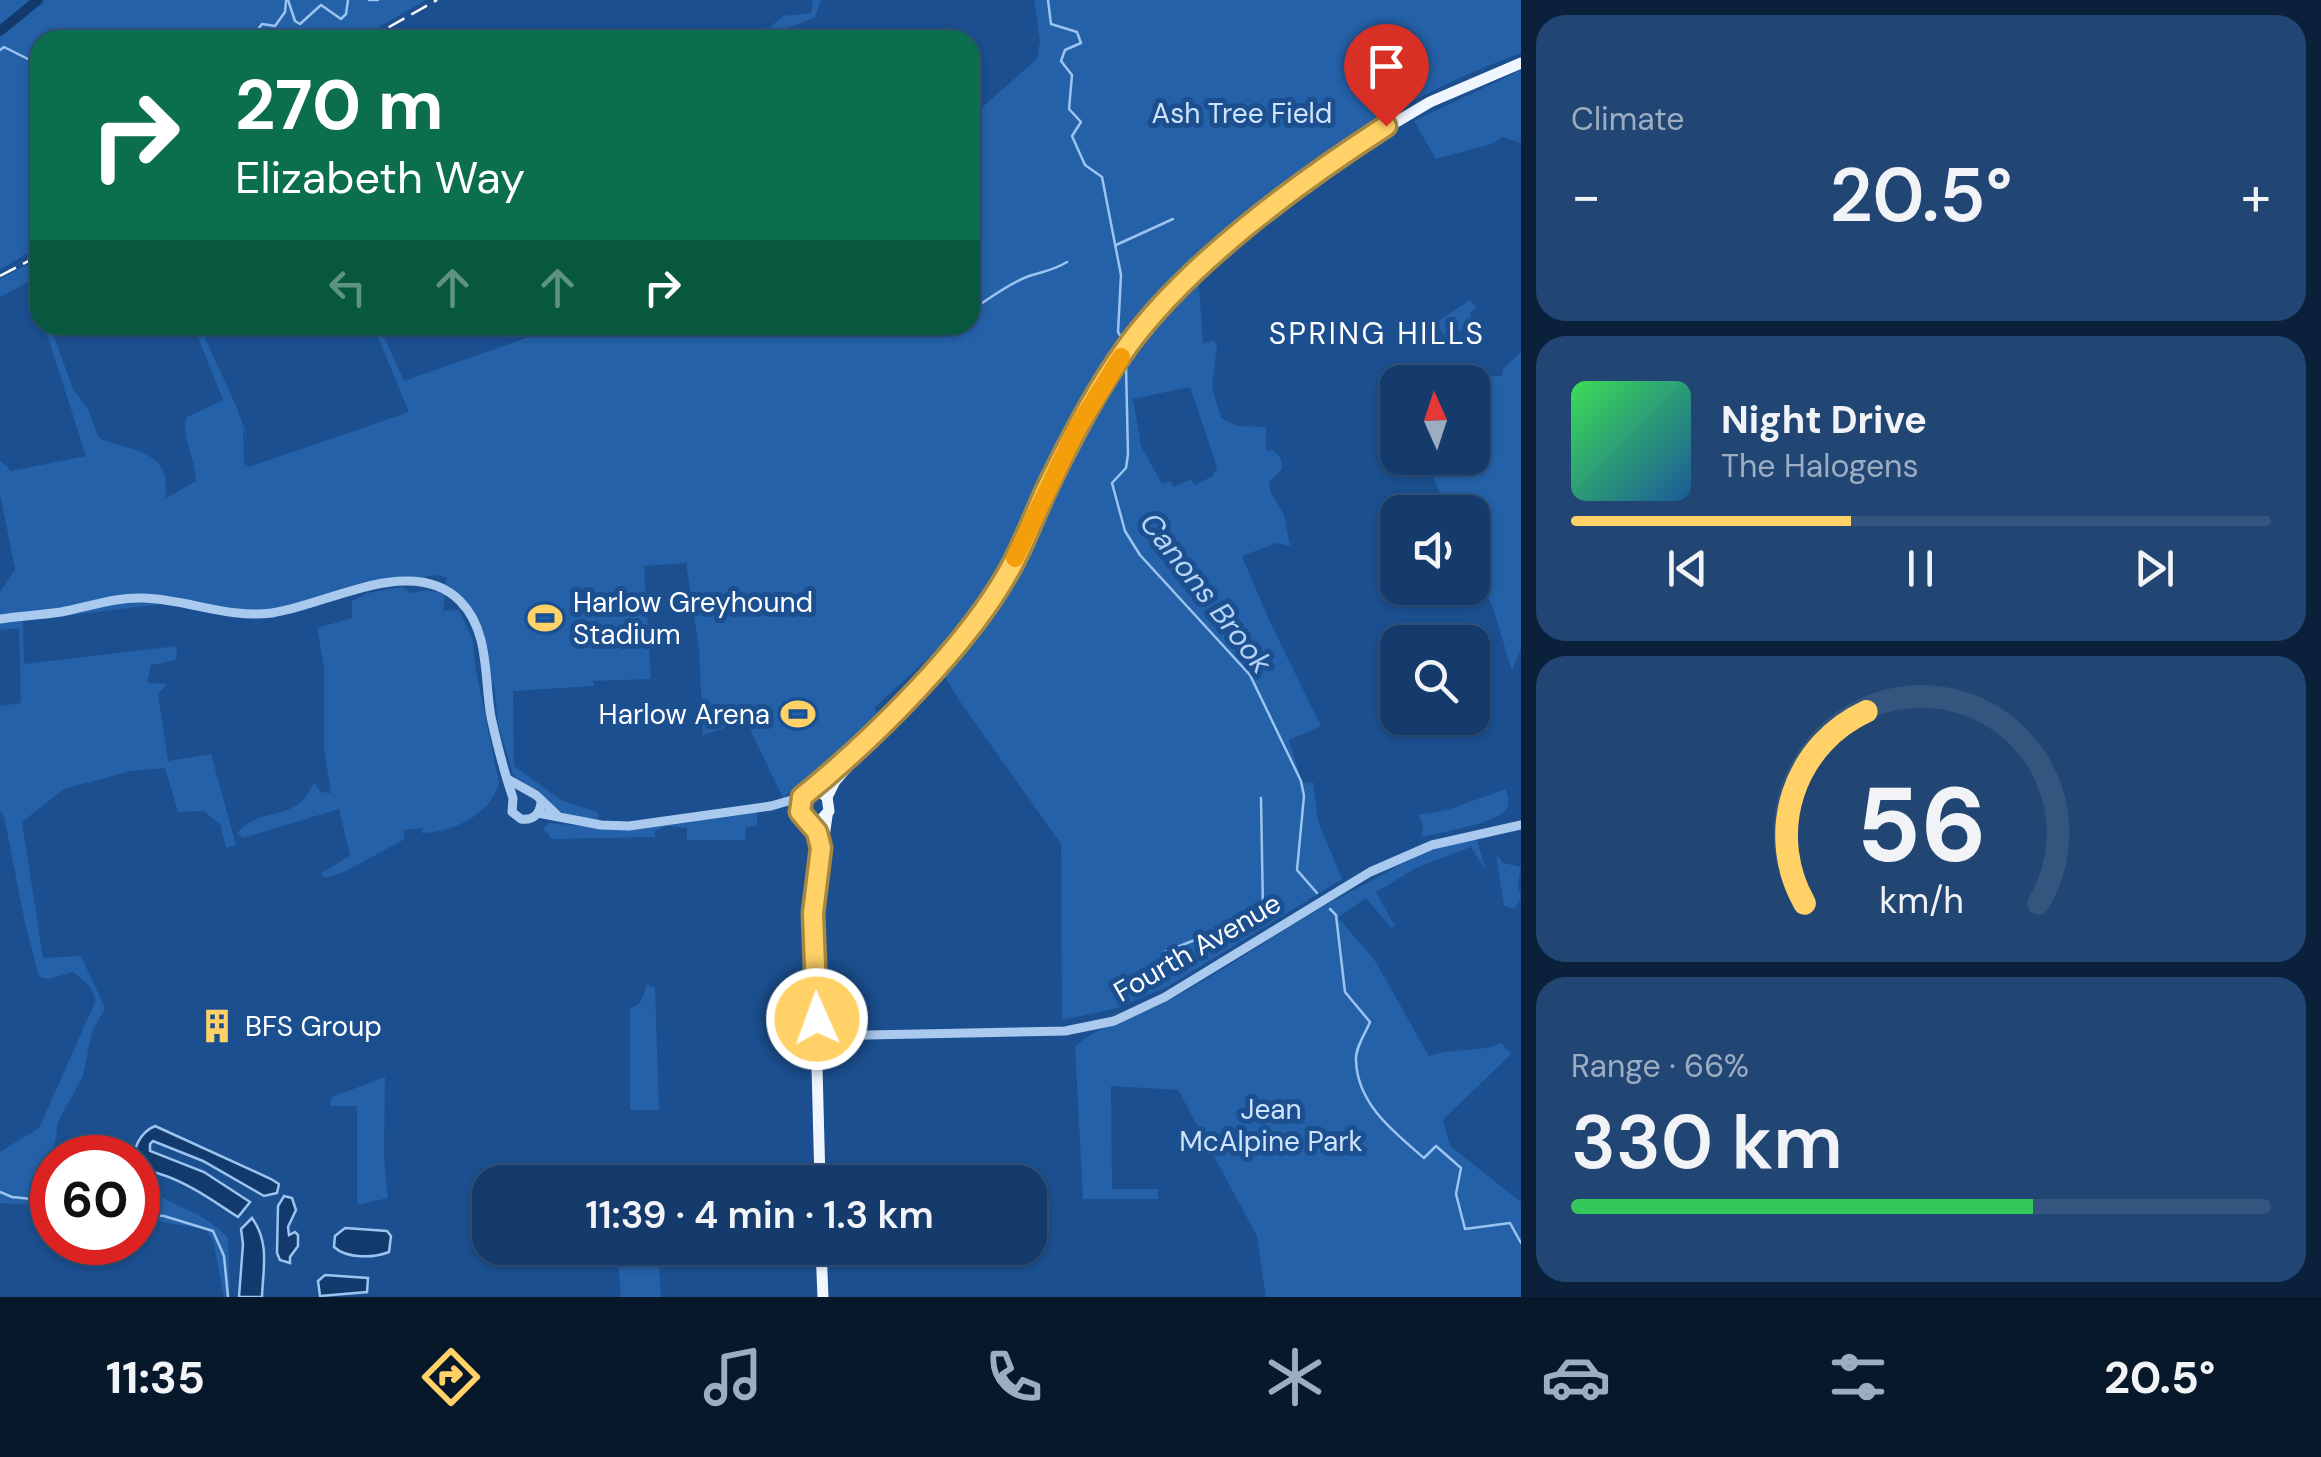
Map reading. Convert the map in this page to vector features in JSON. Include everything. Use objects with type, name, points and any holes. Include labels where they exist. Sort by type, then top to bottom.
[{"type":"main road","points":[[821,848],[798,807],[805,794],[860,747],[992,599],[1076,430],[1126,349],[1179,288],[1349,150],[1430,102],[1521,62]]},
{"type":"main road","points":[[820,1165],[813,913],[830,807],[827,797],[834,780],[858,756],[860,747]]},
{"type":"main road","points":[[805,794],[819,792],[827,797]]},
{"type":"main road","points":[[806,819],[820,821],[827,816]]},
{"type":"main road","points":[[822,1265],[823,1297]]},
{"type":"street","points":[[0,619],[138,598],[174,600],[243,613],[270,613],[354,589],[408,580],[429,583],[445,588],[460,600],[476,624],[491,714],[513,798],[511,808],[517,817],[528,820],[538,813],[557,814],[585,822],[629,826],[771,806],[805,794]]},
{"type":"street","points":[[509,780],[533,792],[557,814]]},
{"type":"street","points":[[513,798],[524,790]]},
{"type":"street","points":[[538,813],[540,802]]},
{"type":"street","points":[[771,806],[806,819]]},
{"type":"street","name":"Fourth Avenue","points":[[818,1036],[1064,1031],[1114,1021],[1166,997],[1370,872],[1432,845],[1521,824]]},
{"type":"green space","points":[[0,0],[426,0],[374,30],[30,30],[30,251],[0,270]]},
{"type":"green space","points":[[813,0],[821,0],[815,17],[780,30],[760,30],[783,16],[811,13]]},
{"type":"green space","name":"Ash Tree Field","points":[[1034,0],[1521,0],[1521,53],[1429,92],[1364,130],[1197,257],[1203,344],[1214,340],[1217,346],[1212,387],[1221,418],[1237,426],[1266,427],[1266,450],[1274,451],[1281,459],[1282,469],[1269,482],[1284,515],[1290,546],[1277,543],[1242,556],[1321,726],[1289,740],[1302,783],[1313,782],[1318,821],[1342,879],[1169,986],[1117,1008],[1062,1020],[1061,844],[959,700],[932,655],[875,707],[877,714],[867,727],[783,798],[746,721],[703,735],[699,649],[686,563],[644,566],[651,679],[593,681],[594,686],[513,691],[514,766],[561,800],[596,812],[597,822],[566,815],[546,801],[539,790],[520,783],[513,774],[498,724],[494,685],[487,684],[476,624],[445,588],[446,577],[434,575],[270,613],[170,603],[23,621],[24,664],[177,646],[176,660],[151,665],[147,683],[168,684],[158,693],[168,761],[211,754],[236,845],[226,848],[220,824],[203,811],[178,812],[165,768],[131,771],[64,789],[22,822],[43,958],[81,956],[105,1008],[92,1032],[83,1076],[58,1122],[56,1135],[30,1135],[30,1205],[0,1203],[0,1152],[39,1128],[96,1000],[89,985],[73,972],[49,979],[39,977],[0,811],[0,706],[21,703],[19,628],[0,630],[0,592],[15,569],[0,494],[0,460],[11,471],[86,456],[47,335],[54,335],[73,389],[88,409],[99,438],[153,458],[164,473],[166,498],[196,481],[185,432],[187,417],[223,400],[197,335],[204,335],[237,408],[248,439],[243,429],[244,463],[249,467],[409,412],[377,335],[383,335],[404,381],[535,335],[980,335],[980,109],[1037,59],[1040,41]],"holes":[[[1190,387],[1217,467],[1213,476],[1194,485],[1191,479],[1174,487],[1170,481],[1162,484],[1141,446],[1133,399]]]},
{"type":"green space","points":[[1521,70],[1521,143],[1502,137],[1495,143],[1436,159],[1414,121]]},
{"type":"green space","points":[[30,263],[30,287],[28,282],[0,297],[0,279]]},
{"type":"green space","points":[[1470,300],[1476,308],[1470,313],[1473,322],[1447,340],[1436,323]]},
{"type":"green space","points":[[1521,352],[1521,648],[1512,671],[1490,602],[1490,495],[1441,495],[1432,475],[1490,475],[1490,376],[1502,376],[1503,369]]},
{"type":"green space","points":[[401,587],[411,593],[427,590],[445,594],[443,611],[459,610],[473,640],[499,783],[488,804],[469,820],[433,832],[421,833],[424,828],[403,830],[405,839],[325,878],[321,873],[350,856],[339,809],[243,838],[237,833],[257,819],[298,804],[314,782],[321,792],[331,793],[324,749],[324,668],[317,628],[352,618],[352,601],[368,593]]},
{"type":"green space","points":[[1506,789],[1508,807],[1498,816],[1422,837],[1423,824],[1418,815],[1447,810]]},
{"type":"green space","points":[[757,812],[757,826],[746,827],[745,840],[687,840],[687,828],[667,826],[655,831],[655,837],[552,839],[543,828],[550,823],[610,829]]},
{"type":"green space","name":"Jean McAlpine Park","points":[[1477,840],[1486,871],[1471,847],[1418,867],[1376,892],[1395,926],[1391,928],[1366,898],[1338,918],[1374,959],[1429,1056],[1501,1043],[1511,1054],[1443,1120],[1450,1146],[1521,1202],[1521,1297],[1266,1297],[1257,1236],[1178,1090],[1111,1086],[1112,1189],[1158,1189],[1158,1199],[1083,1199],[1075,1047],[1094,1033],[1188,990],[1303,918],[1396,867],[1443,847]]},
{"type":"green space","points":[[1496,854],[1503,863],[1521,867],[1521,898],[1515,909],[1504,906]]},
{"type":"green space","points":[[647,985],[655,987],[659,1110],[630,1110],[630,1009],[640,1003]]},
{"type":"green space","points":[[385,1077],[384,1158],[388,1198],[357,1205],[357,1106],[330,1106],[332,1097]]},
{"type":"green space","points":[[160,1196],[196,1214],[228,1238],[230,1297],[224,1297],[213,1240],[205,1229],[160,1222]]},
{"type":"green space","points":[[618,1265],[659,1265],[661,1297],[621,1297]]},
{"type":"shaded area","points":[[155,1126],[271,1179],[279,1184],[277,1193],[264,1196],[203,1161],[160,1144],[160,1135],[143,1135]]},
{"type":"shaded area","points":[[160,1155],[204,1172],[250,1202],[238,1217],[160,1174]]},
{"type":"shaded area","points":[[284,1196],[292,1198],[296,1210],[288,1227],[289,1235],[298,1235],[298,1246],[290,1263],[280,1260],[277,1253],[278,1206]]},
{"type":"shaded area","points":[[252,1218],[263,1246],[262,1297],[239,1297],[241,1229]]},
{"type":"shaded area","points":[[345,1228],[387,1231],[391,1236],[389,1252],[361,1256],[339,1251],[334,1247],[335,1236]]},
{"type":"shaded area","points":[[325,1275],[368,1278],[367,1292],[320,1296],[318,1281]]},
{"type":"waterway","points":[[0,31],[38,0]]},
{"type":"waterway","name":"Canons Brook","points":[[288,0],[295,21],[300,24],[321,5],[341,19],[348,0]]},
{"type":"waterway","name":"Canons Brook","points":[[369,0],[378,0]]},
{"type":"waterway","name":"Canons Brook","points":[[1048,0],[1051,24],[1077,32],[1081,43],[1065,50],[1061,61],[1072,75],[1069,109],[1081,122],[1072,136],[1085,165],[1102,177],[1121,275],[1121,337]]},
{"type":"waterway","name":"Canons Brook","points":[[260,30],[262,24],[275,26],[285,12],[286,1]]},
{"type":"waterway","name":"Canons Brook","points":[[0,50],[4,47],[30,60]]},
{"type":"waterway","points":[[1116,245],[1173,219]]},
{"type":"waterway","points":[[980,304],[1021,279],[1067,262]]},
{"type":"waterway","name":"Canons Brook","points":[[1126,366],[1128,454],[1126,468],[1112,483],[1125,531],[1140,555],[1250,675],[1301,781],[1304,796],[1297,870],[1317,893]]},
{"type":"waterway","points":[[1151,974],[1165,952],[1244,920],[1244,913],[1263,912],[1261,798]]},
{"type":"waterway","name":"Canons Brook","points":[[1330,909],[1336,915],[1345,992],[1370,1022],[1356,1055],[1358,1076],[1370,1103],[1424,1158],[1436,1146],[1461,1168],[1456,1194],[1465,1229],[1510,1223],[1521,1243]]},
{"type":"waterway","points":[[0,1192],[30,1199]]},
{"type":"waterway","points":[[160,1216],[213,1231],[224,1256],[228,1297]]},
{"type":"railway","points":[[384,30],[437,0]]},
{"type":"railway","points":[[0,276],[30,260]]},
{"type":"slow traffic","points":[[1015,558],[1076,430],[1121,357]]},
{"type":"place","name":"Harlow Greyhound Stadium","points":[[545,618]]},
{"type":"place","name":"Harlow Arena","points":[[798,714]]},
{"type":"place","name":"BFS Group","points":[[217,1026]]},
{"type":"district","name":"SPRING HILLS","points":[[1377,334]]},
{"type":"route","points":[[817,1019],[813,913],[821,848],[817,832],[798,807],[802,797],[860,747],[992,599],[1076,430],[1143,327],[1179,288],[1279,203],[1386,126]]}]
